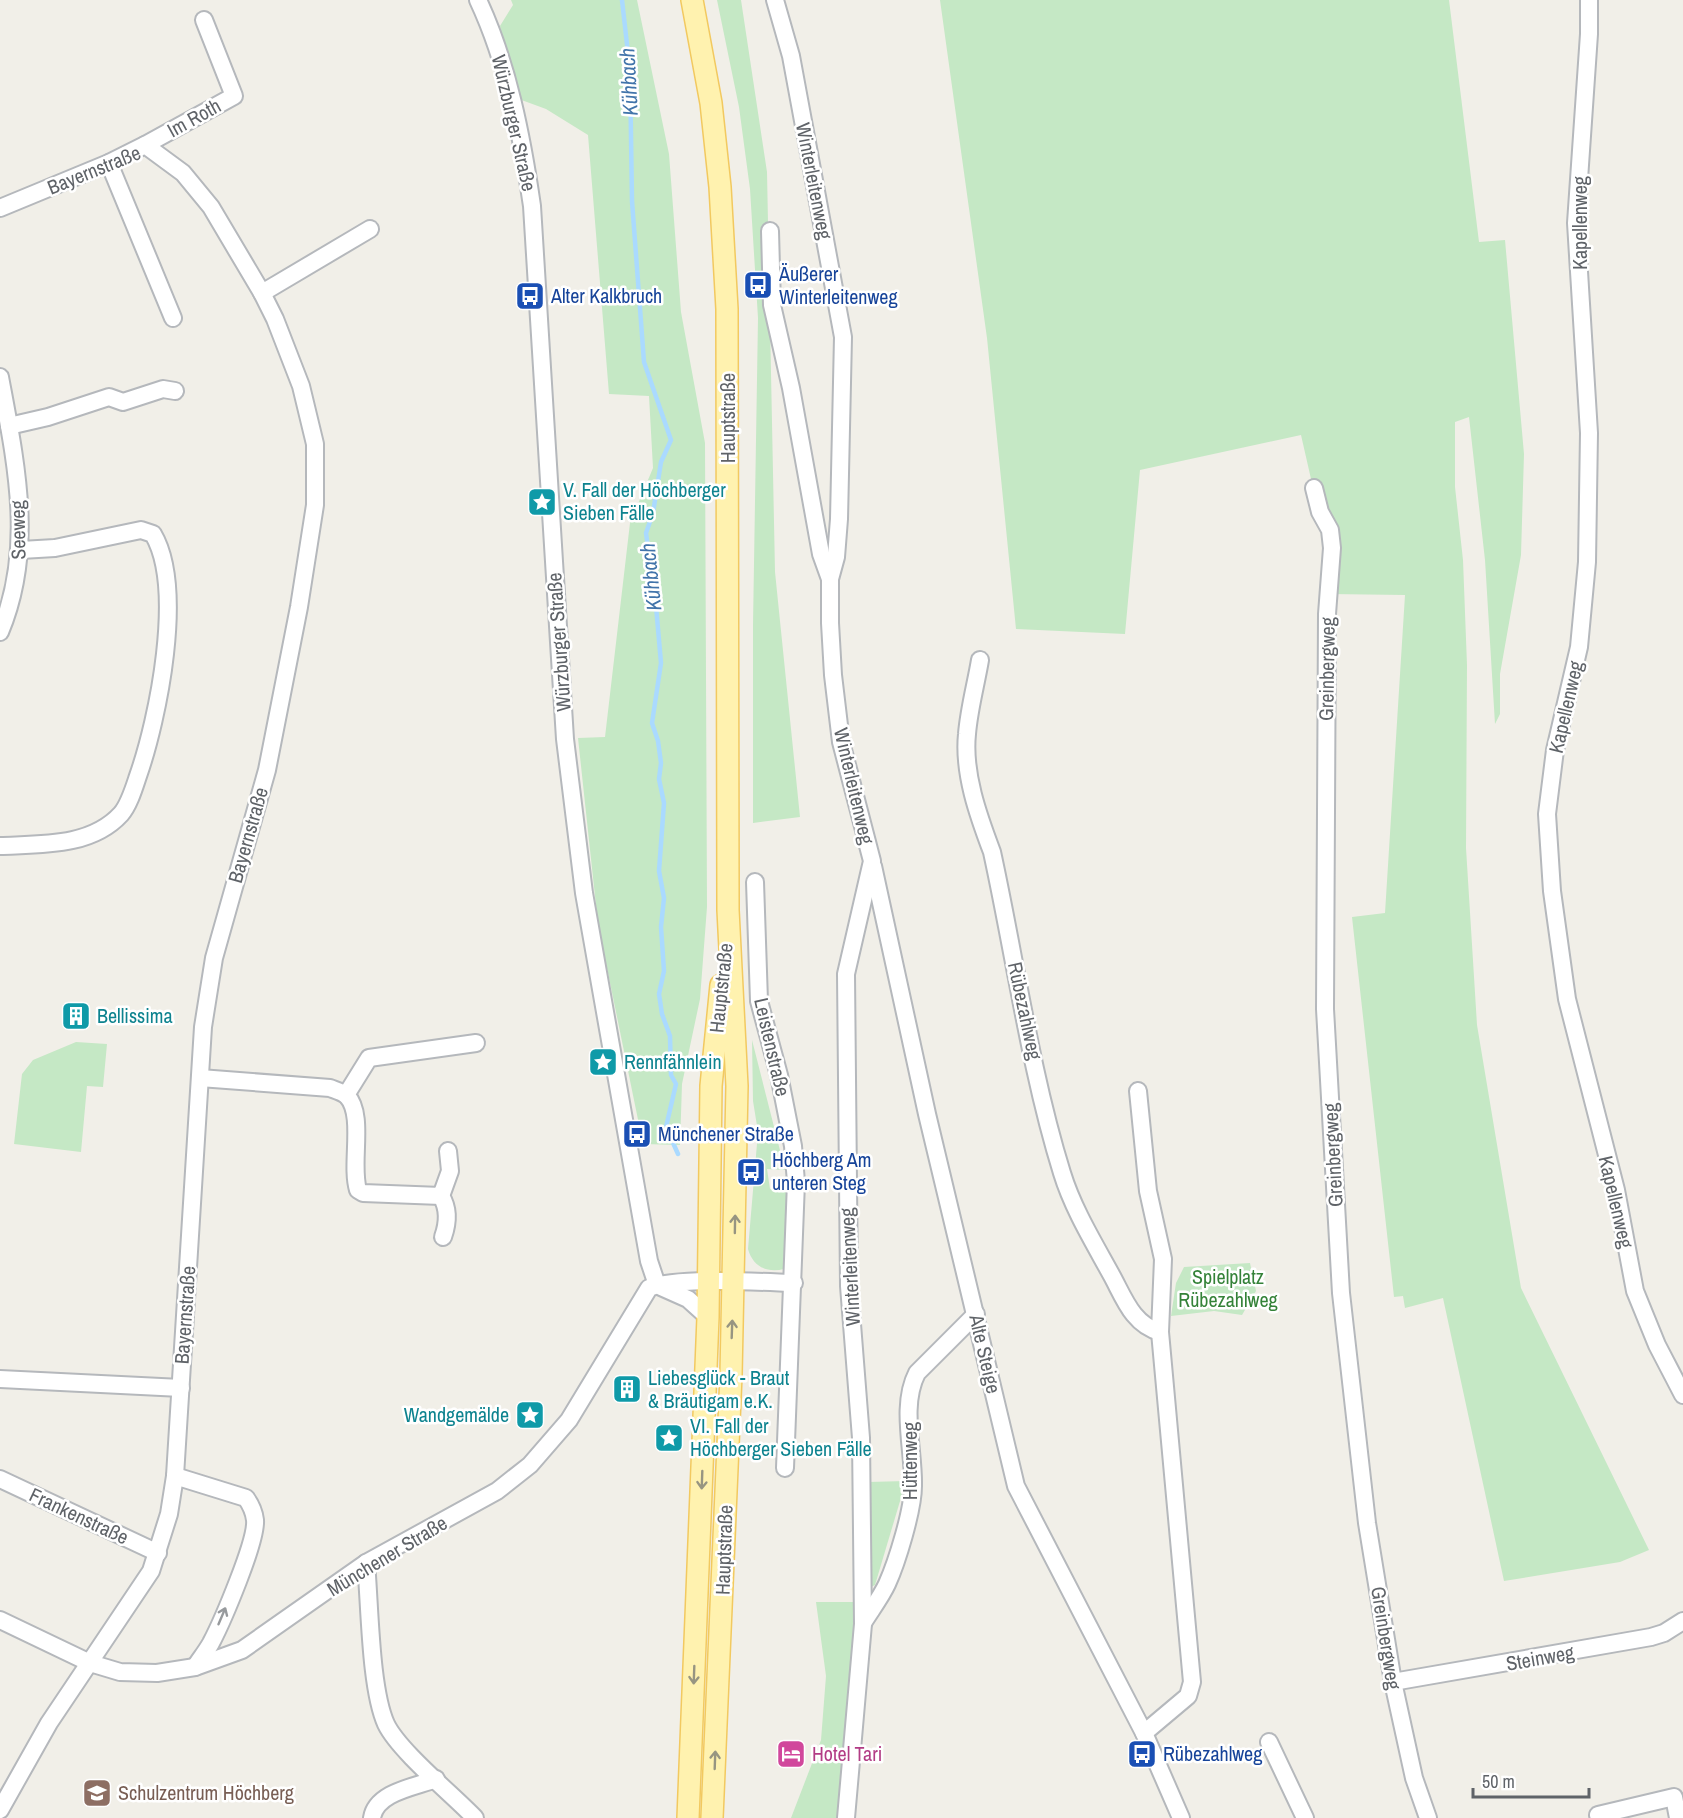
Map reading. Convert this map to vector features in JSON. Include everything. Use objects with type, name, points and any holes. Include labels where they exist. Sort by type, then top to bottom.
[{"type":"main road","name":"Hauptstraße","points":[[692,0],[712,113],[720,187],[727,309],[728,910],[737,1086],[734,1282],[712,1818]]},
{"type":"main road","name":"Hauptstraße","points":[[688,1818],[708,1317],[711,1086],[728,910]]},
{"type":"street","name":"Würzburger Straße","points":[[478,0],[488,21],[510,95],[524,151],[532,206],[566,738],[584,893],[650,1261],[657,1285]]},
{"type":"street","name":"Winterleitenweg","points":[[775,0],[790,56],[843,337],[839,519],[836,557],[830,579],[833,675],[840,736],[872,861],[846,974],[849,1286],[861,1438],[863,1624],[846,1818]]},
{"type":"street","name":"Kapellenweg","points":[[1588,0],[1589,34],[1576,223],[1589,434],[1587,562],[1579,647],[1555,750],[1547,814],[1551,880],[1567,999],[1616,1190],[1635,1291],[1656,1345],[1683,1395]]},
{"type":"street","name":"Im Roth","points":[[145,145],[234,96],[204,20]]},
{"type":"street","name":"Bayernstraße","points":[[0,208],[109,163],[145,145],[183,173],[211,207],[262,293],[283,337],[309,414],[315,444],[315,505],[299,607],[267,770],[214,958],[203,1027],[175,1476],[169,1514],[151,1571],[49,1723],[0,1810]]},
{"type":"street","points":[[109,163],[173,318]]},
{"type":"street","points":[[262,293],[370,229]]},
{"type":"street","name":"Winterleitenweg","points":[[770,231],[772,305],[791,388],[821,554],[830,579]]},
{"type":"street","name":"Seeweg","points":[[0,377],[17,481],[21,550],[0,632]]},
{"type":"street","points":[[9,426],[48,417],[109,397],[123,402],[163,389],[175,391]]},
{"type":"street","name":"Greinbergweg","points":[[1314,488],[1320,512],[1330,530],[1332,549],[1327,614],[1325,1009],[1341,1293],[1367,1523],[1393,1682],[1414,1779],[1428,1818]]},
{"type":"street","points":[[0,846],[65,843],[97,832],[122,813],[154,727],[164,672],[166,581],[159,543],[153,534],[141,530],[55,548],[21,550]]},
{"type":"street","name":"Rübezahlweg","points":[[980,660],[967,735],[970,779],[978,815],[992,852],[1045,1109],[1060,1164],[1092,1239],[1133,1315],[1149,1329],[1160,1332]]},
{"type":"street","name":"Alte Steige","points":[[872,861],[927,1114],[1016,1486],[1144,1733],[1181,1818]]},
{"type":"street","name":"Leistenstraße","points":[[755,882],[759,1001],[779,1075],[793,1146],[796,1182],[794,1283],[785,1468]]},
{"type":"street","points":[[346,1095],[369,1058],[476,1043]]},
{"type":"street","points":[[200,1078],[330,1088],[346,1095],[354,1107],[354,1178],[358,1190],[371,1193],[441,1196]]},
{"type":"street","points":[[1138,1091],[1148,1191],[1163,1259],[1160,1332],[1192,1682],[1188,1696],[1144,1733]]},
{"type":"street","points":[[441,1196],[450,1171],[448,1151]]},
{"type":"street","points":[[441,1196],[446,1204],[448,1225],[443,1237]]},
{"type":"street","points":[[657,1285],[709,1282],[794,1283]]},
{"type":"street","points":[[657,1285],[688,1299],[708,1317]]},
{"type":"street","name":"Münchener Straße","points":[[0,1620],[90,1663],[129,1672],[157,1673],[195,1667],[242,1650],[366,1563],[497,1491],[531,1465],[569,1420],[609,1358],[642,1296],[649,1288],[657,1285]]},
{"type":"street","name":"Hüttenweg","points":[[863,1624],[887,1584],[911,1509],[913,1488],[909,1402],[912,1383],[917,1373],[976,1314]]},
{"type":"street","name":"Bayernstraße","points":[[0,1379],[181,1388]]},
{"type":"street","points":[[175,1476],[246,1498],[252,1508],[255,1521],[254,1535],[211,1643],[195,1667]]},
{"type":"street","name":"Frankenstraße","points":[[0,1479],[158,1553]]},
{"type":"street","points":[[366,1563],[378,1701],[387,1725],[475,1818]]},
{"type":"street","name":"Steinweg","points":[[1393,1682],[1651,1637],[1664,1633],[1683,1621]]},
{"type":"street","points":[[1269,1742],[1305,1818]]},
{"type":"street","points":[[372,1818],[374,1811],[388,1796],[436,1779]]},
{"type":"street","points":[[1598,1815],[1678,1796],[1678,1818]]},
{"type":"green space","points":[[511,0],[637,0],[669,154],[681,312],[705,443],[707,907],[700,999],[682,1084],[680,1145],[643,1144],[598,924],[578,738],[605,737],[630,523],[653,468],[649,396],[609,394],[588,135],[546,109],[516,98],[500,26],[513,5]]},
{"type":"green space","points":[[717,0],[741,0],[767,172],[775,572],[800,817],[753,823],[753,625],[758,318],[750,189],[739,107]]},
{"type":"green space","points":[[940,0],[1449,0],[1479,242],[1505,240],[1524,454],[1521,555],[1500,674],[1500,714],[1495,724],[1485,560],[1469,417],[1455,422],[1455,487],[1463,560],[1467,665],[1466,848],[1477,1025],[1521,1288],[1649,1550],[1620,1562],[1504,1581],[1443,1298],[1405,1308],[1403,1296],[1394,1297],[1352,917],[1385,913],[1405,595],[1328,594],[1319,514],[1301,435],[1140,470],[1125,634],[1016,629],[987,338]]},
{"type":"green space","points":[[752,1040],[785,1170],[767,1169],[770,1189],[786,1191],[786,1206],[790,1206],[784,1269],[778,1270],[766,1269],[757,1264],[748,1249],[758,1132],[753,1101]]},
{"type":"green space","points":[[76,1042],[107,1044],[103,1087],[87,1086],[81,1152],[14,1144],[22,1074],[33,1060]]},
{"type":"green space","name":"Spielplatz Rübezahlweg","points":[[1250,1263],[1256,1291],[1242,1315],[1214,1311],[1171,1316],[1176,1283],[1184,1267]]},
{"type":"green space","points":[[906,1481],[875,1585],[869,1588],[868,1482]]},
{"type":"green space","points":[[816,1602],[858,1602],[848,1745],[837,1818],[791,1818],[821,1740],[826,1676]]},
{"type":"waterway","name":"Kühbach","points":[[622,0],[630,71],[632,201],[644,362],[671,440],[661,462],[653,513],[646,533],[661,663],[652,723],[658,741],[661,763],[659,779],[664,803],[659,871],[664,898],[661,927],[664,971],[659,994],[662,1014],[670,1036],[671,1075],[676,1084],[666,1127],[678,1154]]},
{"type":"place","name":"Äußerer Winterleitenweg","points":[[758,285]]},
{"type":"place","name":"Alter Kalkbruch","points":[[530,296]]},
{"type":"place","name":"V. Fall der Höchberger Sieben Fälle","points":[[542,502]]},
{"type":"place","name":"Bellissima","points":[[76,1016]]},
{"type":"place","name":"Rennfähnlein","points":[[603,1062]]},
{"type":"place","name":"Münchener Straße","points":[[637,1134]]},
{"type":"place","name":"Höchberg Am unteren Steg","points":[[751,1172]]},
{"type":"place","name":"Liebesglück - Braut & Bräutigam e.K.","points":[[627,1389]]},
{"type":"place","name":"Wandgemälde","points":[[530,1415]]},
{"type":"place","name":"VI. Fall der Höchberger Sieben Fälle","points":[[669,1438]]},
{"type":"place","name":"Hotel Tari","points":[[791,1754]]},
{"type":"place","name":"Rübezahlweg","points":[[1142,1754]]},
{"type":"place","name":"Schulzentrum Höchberg","points":[[97,1793]]}]
